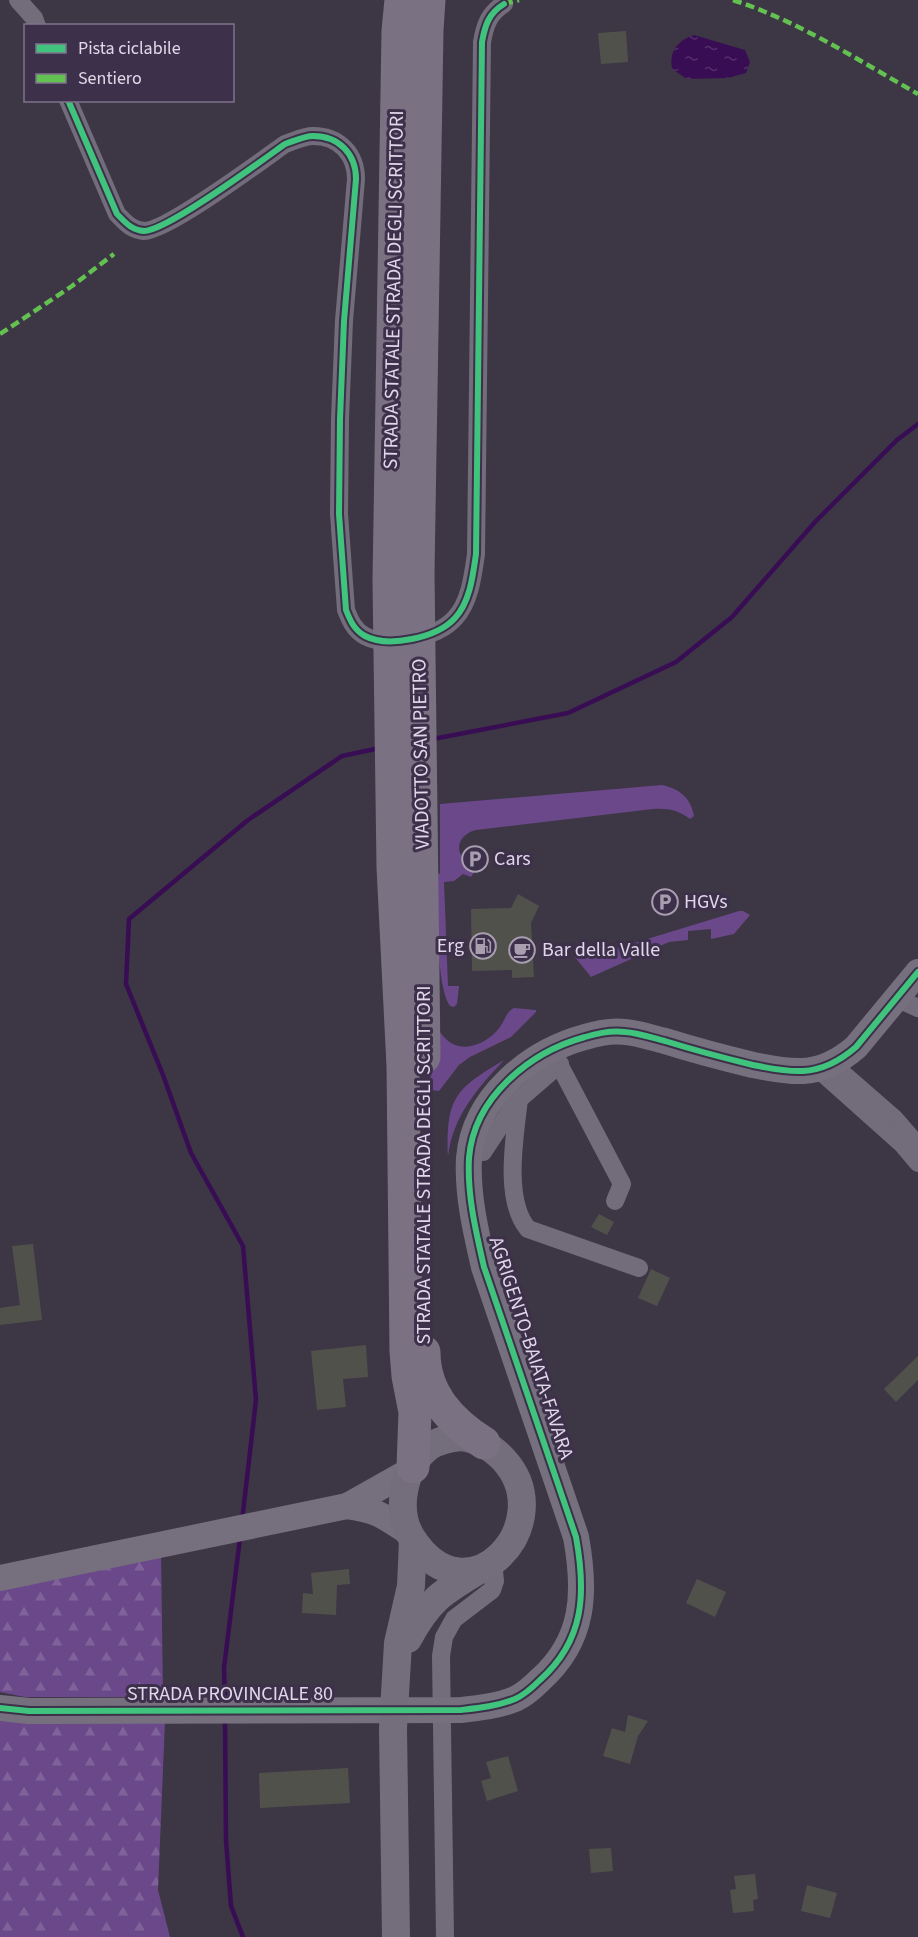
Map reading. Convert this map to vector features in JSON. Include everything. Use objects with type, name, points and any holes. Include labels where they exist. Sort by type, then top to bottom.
[{"type":"highway","points":[[381,0],[380,75],[394,264]]},
{"type":"highway","name":"STRADA STATALE STRADA DEGLI SCRITTORI","points":[[401,0],[398,31],[394,264],[404,577]]},
{"type":"highway","name":"STRADA STATALE STRADA DEGLI SCRITTORI","points":[[404,577],[429,0]]},
{"type":"highway","points":[[427,73],[437,0]]},
{"type":"highway","name":"VIADOTTO SAN PIETRO","points":[[404,577],[408,865]]},
{"type":"highway","name":"STRADA STATALE STRADA DEGLI SCRITTORI","points":[[408,865],[424,1359],[430,1383],[442,1408],[462,1429],[484,1443]]},
{"type":"highway","name":"STRADA STATALE STRADA DEGLI SCRITTORI","points":[[408,865],[403,1066],[406,1351],[415,1412],[412,1468]]},
{"type":"main road","points":[[396,1666],[410,1635],[433,1601],[448,1588],[490,1564],[506,1550],[516,1532],[520,1521],[520,1496],[516,1476],[497,1453],[484,1443],[461,1437],[445,1440],[430,1447],[423,1452],[412,1468],[403,1500],[403,1511],[410,1536],[411,1586],[402,1624],[396,1666],[393,1728],[396,1937]]},
{"type":"main road","points":[[410,1536],[430,1559],[445,1568],[470,1571],[490,1564]]},
{"type":"street","points":[[18,0],[34,18],[36,24]]},
{"type":"street","points":[[69,102],[117,214],[136,230],[152,230],[172,220],[285,144],[313,136],[334,140],[349,153],[354,162],[356,179],[344,321],[339,514],[346,610],[352,624],[363,635],[378,641],[409,639],[429,634],[455,618],[464,604],[471,583],[476,554],[482,42],[484,28],[490,16],[494,10],[504,4]]},
{"type":"street","points":[[825,1066],[844,1057],[907,1003],[918,972]]},
{"type":"street","name":"AGRIGENTO-BAIATA-FAVARA","points":[[461,1710],[485,1707],[515,1699],[548,1674],[574,1634],[581,1601],[582,1569],[576,1537],[483,1267],[474,1223],[470,1186],[470,1151],[482,1117],[503,1086],[531,1061],[556,1057],[562,1044],[609,1032],[628,1032],[768,1068],[804,1071],[825,1066]]},
{"type":"street","points":[[470,1151],[483,1152],[503,1119],[556,1057],[622,1184],[615,1201]]},
{"type":"street","points":[[825,1066],[894,1118],[918,1146]]},
{"type":"street","points":[[825,1066],[918,1163]]},
{"type":"street","points":[[519,1099],[514,1156],[514,1192],[518,1214],[522,1222],[528,1229],[639,1268]]},
{"type":"street","points":[[347,1506],[412,1468]]},
{"type":"street","points":[[0,1578],[347,1506],[367,1508],[381,1514],[410,1536]]},
{"type":"street","points":[[445,1937],[441,1656],[444,1637],[454,1618],[492,1590],[495,1581],[490,1564]]},
{"type":"street","name":"STRADA PROVINCIALE 80","points":[[0,1708],[29,1711],[461,1710]]},
{"type":"green space","points":[[662,785],[684,795],[694,816],[690,819],[673,810],[653,809],[476,830],[464,836],[459,851],[466,861],[477,867],[471,877],[463,874],[454,881],[444,882],[448,986],[459,986],[457,1004],[454,1007],[450,1006],[442,980],[438,943],[437,875],[440,873],[440,804]]},
{"type":"green space","points":[[739,911],[750,915],[734,934],[711,939],[711,929],[688,931],[688,940],[669,942],[591,977],[574,956],[578,946],[609,949],[621,947]]},
{"type":"green space","points":[[514,1008],[536,1010],[536,1012],[511,1037],[470,1057],[459,1065],[439,1091],[431,1090],[428,1012],[447,1040],[461,1046],[468,1046],[483,1042],[500,1027],[507,1014]]},
{"type":"green space","points":[[504,1060],[476,1093],[461,1116],[455,1128],[448,1156],[449,1121],[457,1097],[474,1079]]},
{"type":"green space","points":[[161,1551],[163,1697],[25,1697],[0,1692],[0,1585]]},
{"type":"green space","points":[[0,1721],[165,1721],[158,1890],[170,1937],[0,1937]]},
{"type":"water","points":[[694,35],[745,50],[750,62],[746,73],[728,78],[687,79],[672,69],[673,52],[683,40]]},
{"type":"building","points":[[626,31],[628,62],[601,64],[598,33]]},
{"type":"building","points":[[518,894],[539,906],[531,923],[534,977],[512,978],[512,970],[472,971],[471,909],[511,908]]},
{"type":"building","points":[[599,1214],[614,1222],[607,1235],[591,1227]]},
{"type":"building","points":[[33,1244],[42,1320],[0,1325],[0,1308],[20,1305],[12,1246]]},
{"type":"building","points":[[651,1269],[670,1278],[657,1306],[638,1298]]},
{"type":"building","points":[[366,1345],[368,1377],[343,1379],[346,1407],[317,1410],[311,1351]]},
{"type":"building","points":[[918,1356],[918,1380],[896,1402],[884,1389]]},
{"type":"building","points":[[349,1569],[350,1584],[337,1585],[336,1615],[302,1613],[303,1593],[313,1594],[311,1573]]},
{"type":"building","points":[[697,1579],[726,1592],[715,1617],[686,1603]]},
{"type":"building","points":[[628,1715],[648,1721],[638,1736],[630,1764],[603,1756],[612,1728],[625,1732]]},
{"type":"building","points":[[508,1756],[518,1791],[487,1801],[481,1781],[491,1778],[486,1762]]},
{"type":"building","points":[[348,1768],[350,1803],[260,1808],[259,1773]]},
{"type":"building","points":[[611,1848],[613,1871],[591,1873],[589,1849]]},
{"type":"building","points":[[755,1874],[758,1899],[753,1900],[754,1911],[733,1913],[730,1890],[736,1889],[734,1876]]},
{"type":"building","points":[[807,1885],[837,1893],[830,1918],[801,1911]]},
{"type":"waterway","points":[[433,739],[568,713],[676,662],[732,617],[815,522],[897,440],[918,424]]},
{"type":"waterway","points":[[242,1521],[256,1400],[243,1246],[191,1153],[163,1075],[126,984],[129,919],[248,820],[342,756],[380,748]]},
{"type":"waterway","points":[[225,1702],[224,1668],[240,1538]]},
{"type":"waterway","points":[[225,1720],[226,1840],[231,1906],[243,1937]]},
{"type":"marked path","points":[[504,4],[519,0]]},
{"type":"marked path","points":[[733,0],[804,30],[918,94]]},
{"type":"marked path","points":[[0,334],[72,286],[114,254]]},
{"type":"cycle path","points":[[69,102],[117,214],[135,229],[144,231],[156,228],[192,208],[285,144],[295,140],[310,136],[331,139],[349,154],[356,179],[344,321],[339,514],[346,610],[355,628],[365,636],[386,641],[412,639],[437,631],[460,612],[467,596],[475,562],[482,42],[488,20],[504,4]]},
{"type":"cycle path","points":[[0,1708],[29,1711],[461,1710],[502,1703],[515,1699],[528,1691],[555,1665],[574,1632],[579,1614],[581,1577],[576,1537],[484,1267],[478,1240],[471,1200],[469,1158],[473,1136],[482,1115],[493,1097],[525,1066],[564,1044],[605,1032],[620,1031],[640,1034],[731,1060],[778,1070],[803,1071],[825,1066],[856,1047],[918,972]]},
{"type":"place","name":"Cars","points":[[475,859]]},
{"type":"place","name":"HGVs","points":[[665,902]]},
{"type":"place","name":"Erg","points":[[483,946]]},
{"type":"place","name":"Bar della Valle","points":[[522,950]]}]
